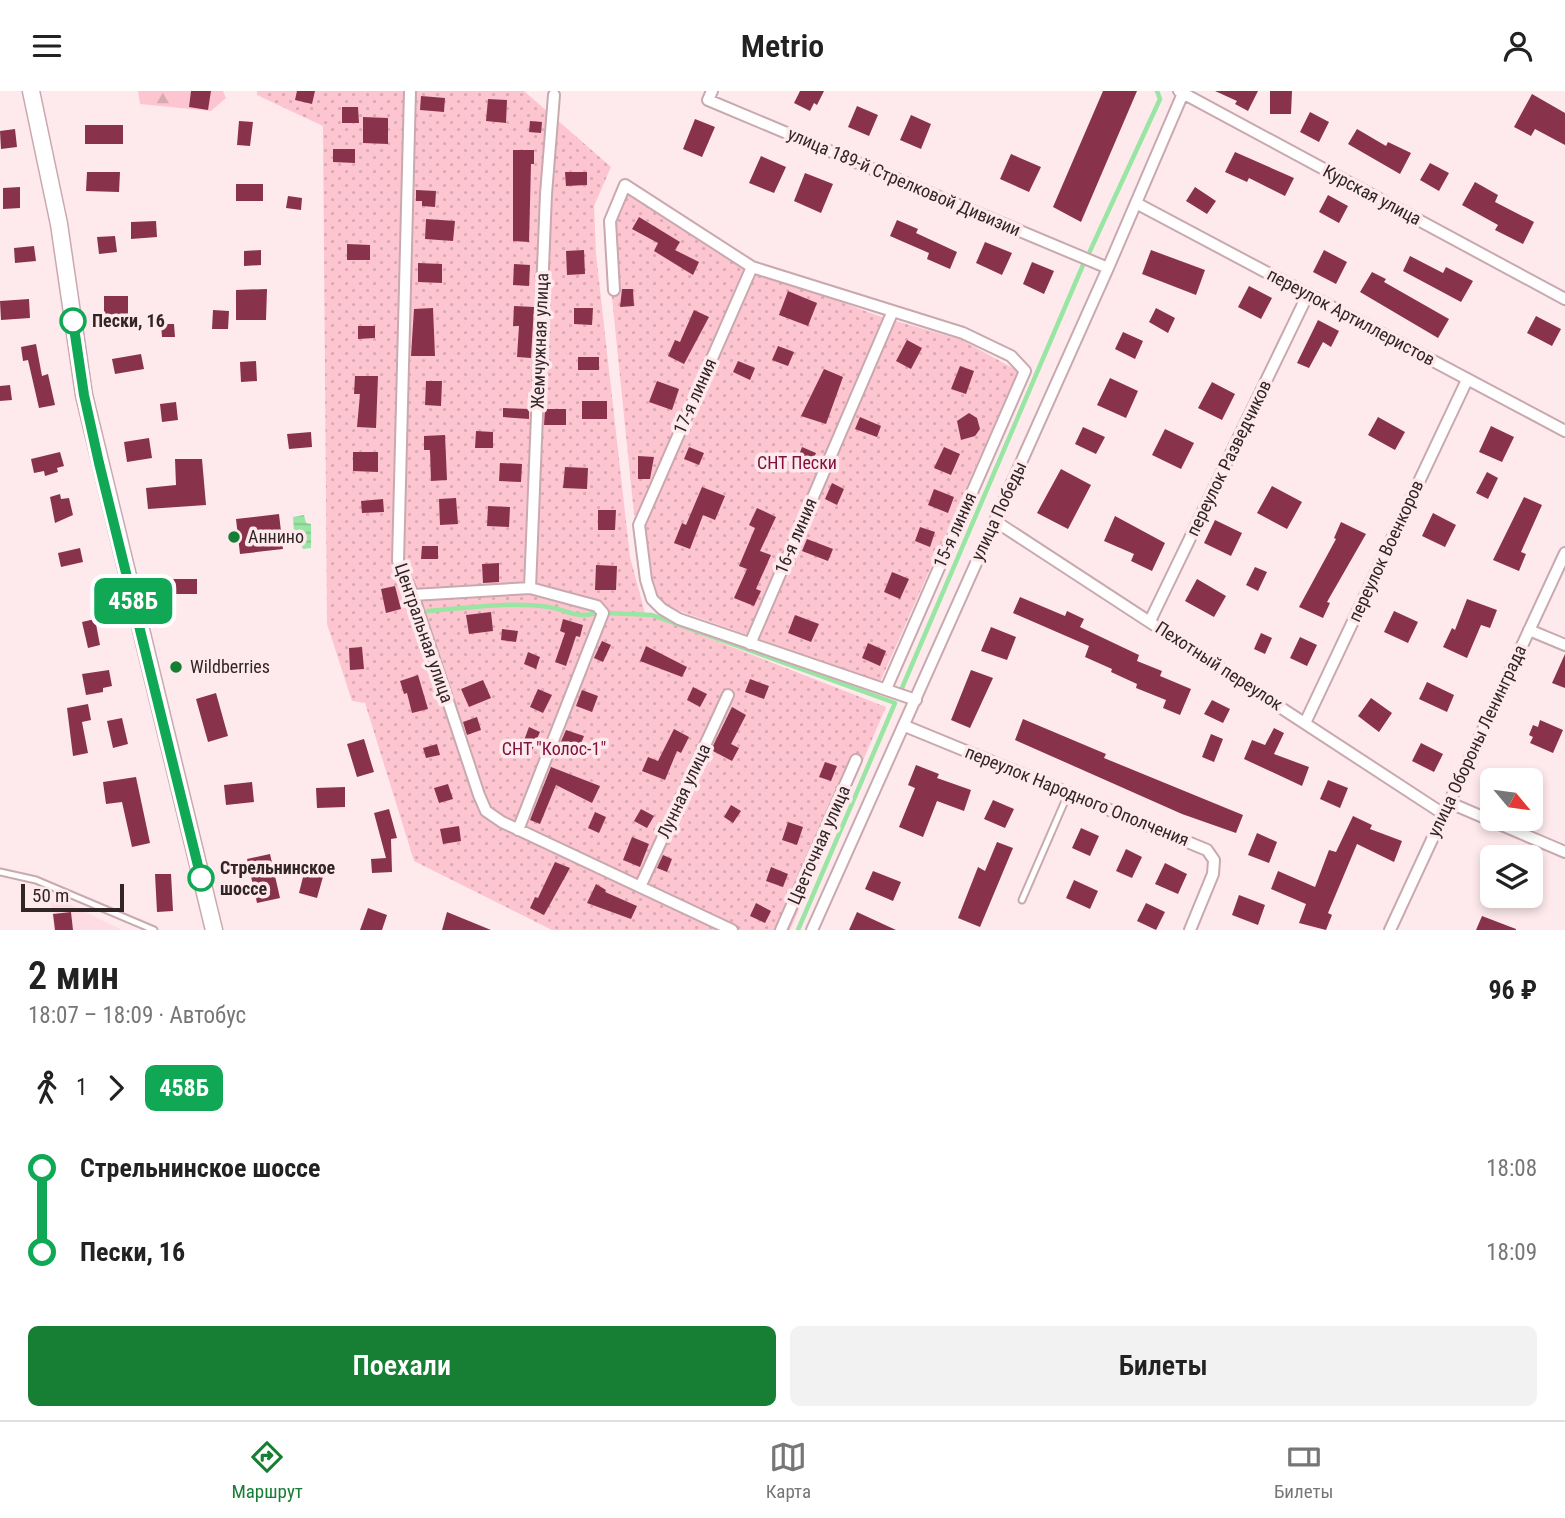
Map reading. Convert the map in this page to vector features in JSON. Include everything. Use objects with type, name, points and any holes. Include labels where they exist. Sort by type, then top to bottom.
[{"type":"main road","points":[[31,91],[59,224],[87,409],[214,930]]},
{"type":"street","name":"Центральная улица","points":[[410,91],[398,561],[413,595],[486,811],[518,830],[732,930]]},
{"type":"street","name":"улица 189-й Стрелковой Дивизии","points":[[712,91],[708,100],[1108,268]]},
{"type":"street","name":"Жемчужная улица","points":[[530,588],[546,194],[556,92]]},
{"type":"street","name":"улица Победы","points":[[812,930],[1108,268],[1182,92]]},
{"type":"street","name":"Курская улица","points":[[1182,92],[1565,299]]},
{"type":"street","points":[[614,290],[610,221],[625,185],[752,267],[892,313]]},
{"type":"street","name":"переулок Артиллеристов","points":[[1136,203],[1565,432]]},
{"type":"street","name":"17-я линия","points":[[750,644],[679,619],[652,599],[646,580],[639,525],[752,267]]},
{"type":"street","name":"переулок Разведчиков","points":[[1150,621],[1308,294]]},
{"type":"street","name":"15-я линия","points":[[886,689],[1025,371],[1011,356],[963,333],[892,313]]},
{"type":"street","name":"16-я линия","points":[[750,644],[892,313]]},
{"type":"street","name":"переулок Военкоров","points":[[1306,723],[1467,380]]},
{"type":"street","name":"Пехотный переулок","points":[[995,521],[1442,813]]},
{"type":"street","name":"улица Обороны Ленинграда","points":[[1390,930],[1565,553]]},
{"type":"street","points":[[413,595],[530,588],[597,606],[603,613],[518,830]]},
{"type":"street","points":[[1529,630],[1565,645]]},
{"type":"street","points":[[750,644],[916,700]]},
{"type":"street","name":"Лунная улица","points":[[640,887],[728,695]]},
{"type":"street","name":"переулок Народного Ополчения","points":[[905,726],[1069,791],[1207,850],[1214,860],[1213,874],[1190,930]]},
{"type":"street","name":"Цветочная улица","points":[[781,930],[856,760]]},
{"type":"street","points":[[1450,803],[1565,852]]},
{"type":"lane","points":[[1022,900],[1069,791]]},
{"type":"lane","points":[[0,872],[36,880],[154,930]]},
{"type":"shaded area","points":[[304,515],[306,523],[311,524],[311,548],[303,549],[294,531],[293,517]]},
{"type":"shaded area","points":[[51,903],[67,903],[122,930],[54,930]]},
{"type":"green space","points":[[138,91],[223,91],[226,98],[211,111],[140,104]]},
{"type":"green space","name":"СНТ \"Колос-1\"","points":[[257,91],[524,91],[611,167],[594,206],[596,254],[630,557],[645,613],[886,707],[790,930],[552,930],[414,861],[365,703],[352,701],[327,624],[323,126],[257,95]]},
{"type":"green space","name":"СНТ Пески","points":[[618,186],[744,267],[879,316],[962,340],[1018,371],[880,682],[685,613],[663,602],[656,595],[649,571],[646,533],[634,514],[604,219]]},
{"type":"building","points":[[191,91],[211,91],[208,110],[189,107]]},
{"type":"building","points":[[297,91],[315,91],[312,104],[295,100]]},
{"type":"building","points":[[800,91],[824,91],[817,105],[814,103],[810,111],[794,103]]},
{"type":"building","points":[[1103,91],[1137,91],[1081,222],[1053,207]]},
{"type":"building","points":[[1215,91],[1258,91],[1248,111],[1235,104],[1237,101]]},
{"type":"building","points":[[1270,91],[1292,91],[1291,114],[1270,114]]},
{"type":"building","points":[[1532,94],[1565,113],[1565,145],[1535,129],[1531,136],[1514,127]]},
{"type":"building","points":[[421,96],[445,98],[444,112],[420,110]]},
{"type":"building","points":[[488,99],[507,100],[506,123],[486,121]]},
{"type":"building","points":[[857,106],[878,115],[869,136],[848,127]]},
{"type":"building","points":[[342,107],[358,107],[359,123],[342,123]]},
{"type":"building","points":[[1310,112],[1329,122],[1319,142],[1300,132]]},
{"type":"building","points":[[911,115],[931,124],[921,149],[900,140]]},
{"type":"building","points":[[363,117],[388,118],[388,144],[363,143]]},
{"type":"building","points":[[695,119],[715,127],[702,157],[683,149]]},
{"type":"building","points":[[239,121],[253,122],[250,146],[237,145]]},
{"type":"building","points":[[530,121],[542,122],[541,133],[529,132]]},
{"type":"building","points":[[85,125],[123,125],[123,144],[85,144]]},
{"type":"building","points":[[15,129],[17,147],[1,149],[0,131]]},
{"type":"building","points":[[1357,129],[1386,146],[1388,142],[1411,153],[1400,174],[1348,144]]},
{"type":"building","points":[[333,149],[355,149],[355,163],[333,162]]},
{"type":"building","points":[[513,150],[534,150],[534,164],[531,164],[529,242],[513,241]]},
{"type":"building","points":[[1235,152],[1294,178],[1285,196],[1249,178],[1247,182],[1225,172]]},
{"type":"building","points":[[1011,154],[1041,167],[1029,192],[1000,179]]},
{"type":"building","points":[[761,156],[786,167],[774,193],[749,183]]},
{"type":"building","points":[[1430,163],[1449,173],[1439,191],[1420,180]]},
{"type":"building","points":[[87,172],[120,172],[119,192],[86,191]]},
{"type":"building","points":[[565,172],[587,172],[587,185],[566,186]]},
{"type":"building","points":[[805,173],[833,184],[821,213],[794,201]]},
{"type":"building","points":[[1475,182],[1498,195],[1495,202],[1534,222],[1523,244],[1495,230],[1498,225],[1462,205]]},
{"type":"building","points":[[236,184],[263,184],[263,201],[236,201]]},
{"type":"building","points":[[20,187],[20,208],[3,209],[3,188]]},
{"type":"building","points":[[1195,187],[1216,201],[1207,214],[1186,201]]},
{"type":"building","points":[[416,190],[436,191],[435,207],[422,206],[422,201],[416,201]]},
{"type":"building","points":[[1328,195],[1348,206],[1339,223],[1319,212]]},
{"type":"building","points":[[288,196],[302,198],[301,210],[286,208]]},
{"type":"building","points":[[639,217],[680,242],[675,250],[699,262],[693,275],[654,251],[658,243],[632,229]]},
{"type":"building","points":[[426,219],[455,221],[453,241],[425,239]]},
{"type":"building","points":[[897,220],[918,229],[916,233],[957,252],[950,269],[927,259],[929,253],[890,236]]},
{"type":"building","points":[[156,221],[157,237],[131,239],[131,222]]},
{"type":"building","points":[[115,236],[117,252],[99,254],[97,237]]},
{"type":"building","points":[[985,242],[1012,253],[1002,275],[976,263]]},
{"type":"building","points":[[347,244],[370,245],[370,260],[347,260]]},
{"type":"building","points":[[34,246],[36,261],[15,263],[14,248]]},
{"type":"building","points":[[261,250],[261,265],[244,266],[244,251]]},
{"type":"building","points":[[584,250],[585,274],[567,275],[566,251]]},
{"type":"building","points":[[1151,250],[1205,270],[1196,295],[1142,274]]},
{"type":"building","points":[[1324,250],[1347,262],[1336,284],[1313,272]]},
{"type":"building","points":[[1410,256],[1443,273],[1446,267],[1473,281],[1461,302],[1403,271]]},
{"type":"building","points":[[1032,262],[1054,271],[1044,294],[1023,284]]},
{"type":"building","points":[[418,263],[442,264],[442,283],[418,282]]},
{"type":"building","points":[[514,264],[530,265],[529,286],[513,285]]},
{"type":"building","points":[[1372,272],[1386,279],[1384,282],[1449,319],[1438,338],[1360,292]]},
{"type":"building","points":[[1249,286],[1272,298],[1261,319],[1238,307]]},
{"type":"building","points":[[267,289],[266,320],[236,320],[236,290]]},
{"type":"building","points":[[622,289],[633,289],[634,306],[620,307]]},
{"type":"building","points":[[788,291],[817,303],[808,326],[779,315]]},
{"type":"building","points":[[104,296],[128,296],[128,318],[104,318]]},
{"type":"building","points":[[29,299],[30,318],[1,320],[0,301]]},
{"type":"building","points":[[514,306],[534,307],[531,358],[517,357],[519,326],[513,326]]},
{"type":"building","points":[[433,308],[435,356],[411,356],[414,309]]},
{"type":"building","points":[[574,308],[593,308],[592,325],[574,324]]},
{"type":"building","points":[[1156,308],[1175,318],[1168,333],[1149,322]]},
{"type":"building","points":[[213,310],[229,311],[228,329],[212,329]]},
{"type":"building","points":[[694,310],[709,317],[684,364],[668,356],[675,340],[680,342]]},
{"type":"building","points":[[1536,316],[1561,329],[1552,346],[1527,333]]},
{"type":"building","points":[[1318,320],[1339,331],[1331,347],[1323,342],[1309,368],[1297,363]]},
{"type":"building","points":[[161,324],[174,324],[175,337],[162,337]]},
{"type":"building","points":[[358,326],[375,326],[375,338],[358,339]]},
{"type":"building","points":[[1123,332],[1143,341],[1135,359],[1115,349]]},
{"type":"building","points":[[907,340],[922,348],[911,369],[896,361]]},
{"type":"building","points":[[36,344],[42,376],[48,374],[55,405],[39,408],[28,360],[23,361],[21,347]]},
{"type":"building","points":[[778,346],[794,352],[788,366],[772,360]]},
{"type":"building","points":[[141,354],[144,369],[115,374],[112,359]]},
{"type":"building","points":[[578,357],[599,357],[599,370],[578,370]]},
{"type":"building","points":[[256,361],[257,381],[241,382],[240,362]]},
{"type":"building","points":[[738,361],[755,368],[750,380],[733,372]]},
{"type":"building","points":[[960,366],[974,371],[966,394],[951,389]]},
{"type":"building","points":[[824,369],[843,377],[826,424],[801,416]]},
{"type":"building","points":[[355,376],[378,376],[376,428],[357,427],[360,394],[354,394]]},
{"type":"building","points":[[1110,378],[1138,391],[1126,418],[1097,405]]},
{"type":"building","points":[[426,381],[442,381],[441,406],[425,405]]},
{"type":"building","points":[[657,381],[679,389],[672,410],[649,402]]},
{"type":"building","points":[[1212,382],[1235,394],[1222,420],[1198,408]]},
{"type":"building","points":[[10,385],[12,400],[0,401],[0,386]]},
{"type":"building","points":[[582,401],[607,401],[607,419],[582,419]]},
{"type":"building","points":[[176,402],[178,420],[162,422],[160,404]]},
{"type":"building","points":[[503,408],[529,409],[529,419],[503,417]]},
{"type":"building","points":[[545,409],[566,409],[566,425],[544,425]]},
{"type":"building","points":[[969,413],[977,418],[980,429],[975,436],[961,440],[957,421]]},
{"type":"building","points":[[860,417],[881,426],[877,437],[855,429]]},
{"type":"building","points":[[1378,417],[1405,432],[1395,450],[1368,435]]},
{"type":"building","points":[[1491,426],[1514,437],[1502,462],[1479,452]]},
{"type":"building","points":[[1083,427],[1105,437],[1096,454],[1075,444]]},
{"type":"building","points":[[1165,429],[1194,443],[1181,469],[1152,455]]},
{"type":"building","points":[[476,431],[493,432],[493,448],[475,448]]},
{"type":"building","points":[[311,432],[312,447],[289,449],[287,434]]},
{"type":"building","points":[[445,435],[447,480],[431,481],[430,450],[424,450],[424,436]]},
{"type":"building","points":[[149,438],[152,458],[127,462],[124,442]]},
{"type":"building","points":[[689,447],[704,453],[699,465],[684,459]]},
{"type":"building","points":[[802,447],[816,453],[811,465],[797,460]]},
{"type":"building","points":[[944,447],[960,454],[951,475],[934,468]]},
{"type":"building","points":[[60,452],[64,466],[57,468],[58,472],[45,476],[44,471],[34,473],[31,459]]},
{"type":"building","points":[[353,452],[378,452],[378,472],[353,471]]},
{"type":"building","points":[[638,456],[654,457],[650,479],[638,479]]},
{"type":"building","points":[[175,459],[202,459],[206,505],[148,509],[146,488],[176,485]]},
{"type":"building","points":[[500,463],[522,464],[521,482],[499,481]]},
{"type":"building","points":[[565,467],[588,468],[587,489],[563,488]]},
{"type":"building","points":[[1061,469],[1091,485],[1068,529],[1037,513]]},
{"type":"building","points":[[1487,472],[1498,478],[1488,499],[1476,493]]},
{"type":"building","points":[[832,483],[844,489],[837,505],[825,499]]},
{"type":"building","points":[[1272,486],[1302,502],[1287,529],[1257,513]]},
{"type":"building","points":[[702,487],[725,496],[715,520],[703,515],[690,549],[674,543],[682,523],[686,525]]},
{"type":"building","points":[[934,489],[954,497],[948,513],[928,505]]},
{"type":"building","points":[[60,494],[61,499],[69,498],[73,515],[55,523],[50,497]]},
{"type":"building","points":[[1524,497],[1542,505],[1521,552],[1526,554],[1519,571],[1493,560]]},
{"type":"building","points":[[456,498],[458,524],[440,525],[439,499]]},
{"type":"building","points":[[383,499],[384,512],[362,513],[361,501]]},
{"type":"building","points":[[488,506],[510,507],[509,527],[487,526]]},
{"type":"building","points":[[757,508],[776,517],[760,551],[771,555],[756,589],[761,591],[754,606],[734,598],[747,569],[739,566],[755,528],[749,525]]},
{"type":"building","points":[[598,510],[616,510],[615,530],[598,530]]},
{"type":"building","points":[[1433,513],[1456,525],[1445,547],[1422,536]]},
{"type":"building","points":[[279,514],[283,549],[240,554],[236,519]]},
{"type":"building","points":[[1115,516],[1165,543],[1152,571],[1131,561],[1134,554],[1104,541]]},
{"type":"building","points":[[1215,520],[1242,533],[1231,556],[1204,543]]},
{"type":"building","points":[[1341,522],[1366,534],[1327,602],[1330,603],[1323,618],[1299,607],[1336,539],[1334,538]]},
{"type":"building","points":[[920,527],[935,532],[930,547],[915,541]]},
{"type":"building","points":[[807,539],[833,549],[828,561],[802,551]]},
{"type":"building","points":[[422,546],[438,546],[438,559],[421,559]]},
{"type":"building","points":[[80,548],[83,562],[61,567],[58,553]]},
{"type":"building","points":[[499,563],[499,582],[483,583],[482,564]]},
{"type":"building","points":[[596,565],[617,566],[616,590],[595,590]]},
{"type":"building","points":[[1255,567],[1267,572],[1258,591],[1246,585]]},
{"type":"building","points":[[892,572],[909,579],[900,599],[884,592]]},
{"type":"building","points":[[168,579],[197,579],[197,594],[168,594]]},
{"type":"building","points":[[1197,579],[1226,596],[1214,617],[1185,601]]},
{"type":"building","points":[[395,586],[401,609],[386,613],[381,589]]},
{"type":"building","points":[[1020,597],[1065,616],[1067,611],[1084,619],[1080,627],[1139,655],[1137,661],[1162,671],[1160,676],[1191,689],[1180,715],[1163,708],[1166,700],[1136,688],[1137,684],[1085,657],[1089,646],[1013,613]]},
{"type":"building","points":[[1467,599],[1497,610],[1490,628],[1481,625],[1467,658],[1443,647],[1452,628],[1455,630]]},
{"type":"building","points":[[1394,611],[1418,622],[1408,643],[1384,632]]},
{"type":"building","points":[[491,612],[493,631],[469,634],[466,615]]},
{"type":"building","points":[[795,615],[819,624],[811,642],[788,633]]},
{"type":"building","points":[[95,619],[100,645],[88,648],[82,622]]},
{"type":"building","points":[[563,619],[583,625],[580,637],[576,636],[566,666],[555,662],[565,633],[560,631]]},
{"type":"building","points":[[991,627],[1016,637],[1007,660],[981,651]]},
{"type":"building","points":[[502,629],[518,631],[516,642],[501,640]]},
{"type":"building","points":[[1261,633],[1272,638],[1265,654],[1254,649]]},
{"type":"building","points":[[1300,637],[1317,645],[1307,666],[1290,658]]},
{"type":"building","points":[[602,641],[611,645],[603,662],[594,658]]},
{"type":"building","points":[[868,643],[886,651],[880,666],[862,658]]},
{"type":"building","points":[[646,646],[687,667],[682,677],[640,661]]},
{"type":"building","points":[[362,647],[364,669],[350,670],[349,648]]},
{"type":"building","points":[[528,652],[540,657],[536,669],[524,664]]},
{"type":"building","points":[[1565,654],[1565,688],[1552,683]]},
{"type":"building","points":[[109,670],[112,686],[103,688],[103,692],[86,695],[82,674]]},
{"type":"building","points":[[971,670],[993,678],[970,728],[951,720]]},
{"type":"building","points":[[418,675],[428,709],[412,713],[407,693],[404,694],[400,681]]},
{"type":"building","points":[[750,679],[769,686],[764,699],[745,692]]},
{"type":"building","points":[[483,680],[491,698],[469,707],[461,689]]},
{"type":"building","points":[[1427,682],[1454,695],[1447,712],[1419,699]]},
{"type":"building","points":[[693,687],[707,694],[700,707],[687,700]]},
{"type":"building","points":[[538,689],[552,695],[543,713],[530,707]]},
{"type":"building","points":[[582,690],[598,696],[592,712],[576,706]]},
{"type":"building","points":[[216,693],[228,736],[208,742],[196,699]]},
{"type":"building","points":[[1371,698],[1392,713],[1379,732],[1358,716]]},
{"type":"building","points":[[1212,700],[1230,709],[1223,723],[1204,714]]},
{"type":"building","points":[[88,704],[91,720],[82,722],[88,753],[73,756],[67,708]]},
{"type":"building","points":[[732,707],[746,715],[731,744],[739,748],[732,761],[711,750]]},
{"type":"building","points":[[477,717],[481,730],[467,735],[463,722]]},
{"type":"building","points":[[122,718],[128,744],[113,748],[107,721]]},
{"type":"building","points":[[1023,719],[1106,754],[1104,758],[1243,815],[1236,833],[1182,814],[1015,740]]},
{"type":"building","points":[[1540,720],[1563,730],[1553,753],[1530,743],[1533,737],[1529,735],[1533,725],[1538,727]]},
{"type":"building","points":[[529,727],[540,732],[532,750],[522,746]]},
{"type":"building","points":[[1274,728],[1284,733],[1274,754],[1309,767],[1302,786],[1244,759],[1252,740],[1265,745]]},
{"type":"building","points":[[674,729],[689,737],[681,753],[677,751],[665,780],[642,771],[648,757],[658,761]]},
{"type":"building","points":[[566,730],[584,736],[578,751],[560,744]]},
{"type":"building","points":[[1211,734],[1223,739],[1214,762],[1202,757]]},
{"type":"building","points":[[364,739],[374,772],[357,777],[347,744]]},
{"type":"building","points":[[1421,743],[1443,754],[1434,772],[1412,761]]},
{"type":"building","points":[[437,744],[440,755],[426,758],[423,748]]},
{"type":"building","points":[[825,762],[837,766],[831,781],[819,777]]},
{"type":"building","points":[[916,765],[939,774],[937,778],[971,790],[964,811],[937,801],[923,837],[899,827],[915,788],[908,785]]},
{"type":"building","points":[[551,767],[600,786],[592,803],[556,785],[540,824],[530,820]]},
{"type":"building","points":[[136,777],[150,843],[132,847],[122,802],[106,804],[103,782]]},
{"type":"building","points":[[1328,780],[1348,788],[1340,808],[1320,799]]},
{"type":"building","points":[[252,782],[254,802],[226,805],[224,785]]},
{"type":"building","points":[[448,784],[453,799],[439,803],[434,788]]},
{"type":"building","points":[[345,787],[345,807],[317,808],[316,788]]},
{"type":"building","points":[[993,800],[1014,809],[1005,828],[984,819]]},
{"type":"building","points":[[731,805],[741,811],[733,823],[724,817]]},
{"type":"building","points":[[389,809],[397,838],[391,839],[392,872],[372,873],[371,859],[386,858],[374,813]]},
{"type":"building","points":[[641,809],[654,816],[647,828],[634,821]]},
{"type":"building","points":[[595,812],[606,817],[599,833],[588,828]]},
{"type":"building","points":[[1353,816],[1372,825],[1370,829],[1402,841],[1394,862],[1357,844],[1328,913],[1332,915],[1326,930],[1299,923],[1306,904],[1271,889],[1278,871],[1315,887],[1329,850],[1336,852]]},
{"type":"building","points":[[788,822],[803,827],[797,845],[782,840]]},
{"type":"building","points":[[459,826],[461,841],[443,844],[440,829]]},
{"type":"building","points":[[1081,828],[1099,836],[1090,856],[1072,848]]},
{"type":"building","points":[[1257,833],[1277,842],[1269,863],[1248,855]]},
{"type":"building","points":[[632,837],[649,844],[640,867],[623,860]]},
{"type":"building","points":[[997,842],[1013,848],[980,927],[958,918],[978,867],[985,871]]},
{"type":"building","points":[[1126,849],[1142,857],[1132,878],[1116,871]]},
{"type":"building","points":[[270,854],[280,898],[257,903],[247,859]]},
{"type":"building","points":[[663,855],[672,859],[667,872],[657,868]]},
{"type":"building","points":[[307,861],[326,866],[317,898],[299,893]]},
{"type":"building","points":[[555,862],[570,868],[544,915],[530,908],[535,897],[538,898]]},
{"type":"building","points":[[1165,863],[1187,874],[1178,894],[1155,884]]},
{"type":"building","points":[[771,867],[788,874],[783,887],[766,881]]},
{"type":"building","points":[[873,871],[901,882],[893,901],[865,889]]},
{"type":"building","points":[[155,874],[171,874],[173,911],[157,912]]},
{"type":"building","points":[[1074,880],[1098,891],[1090,909],[1066,898]]},
{"type":"building","points":[[596,884],[606,890],[605,892],[637,906],[631,919],[587,903]]},
{"type":"building","points":[[1239,895],[1265,905],[1258,925],[1232,915]]},
{"type":"building","points":[[756,903],[771,911],[765,923],[750,916]]},
{"type":"building","points":[[1146,903],[1165,912],[1156,930],[1137,921]]},
{"type":"building","points":[[368,908],[387,915],[382,930],[360,930]]},
{"type":"building","points":[[71,912],[73,930],[55,930],[53,914]]},
{"type":"building","points":[[447,912],[491,930],[442,930]]},
{"type":"building","points":[[857,912],[896,930],[849,930]]},
{"type":"building","points":[[1482,916],[1516,929],[1516,930],[1476,930]]},
{"type":"waterway","points":[[1090,251],[1160,99],[1157,91]]},
{"type":"waterway","points":[[902,688],[1083,265]]},
{"type":"waterway","points":[[428,611],[519,605],[549,607],[578,615],[596,613]]},
{"type":"waterway","points":[[607,613],[652,615],[895,703],[798,930]]},
{"type":"bus line","name":"458Б","points":[[73,321],[84,395],[99,463],[201,878]]},
{"type":"place","name":"Пески, 16","points":[[73,321]]},
{"type":"place","name":"Аннино","points":[[234,537]]},
{"type":"place","name":"Wildberries","points":[[176,667]]},
{"type":"place","name":"Стрельнинское шоссе","points":[[201,878]]}]
